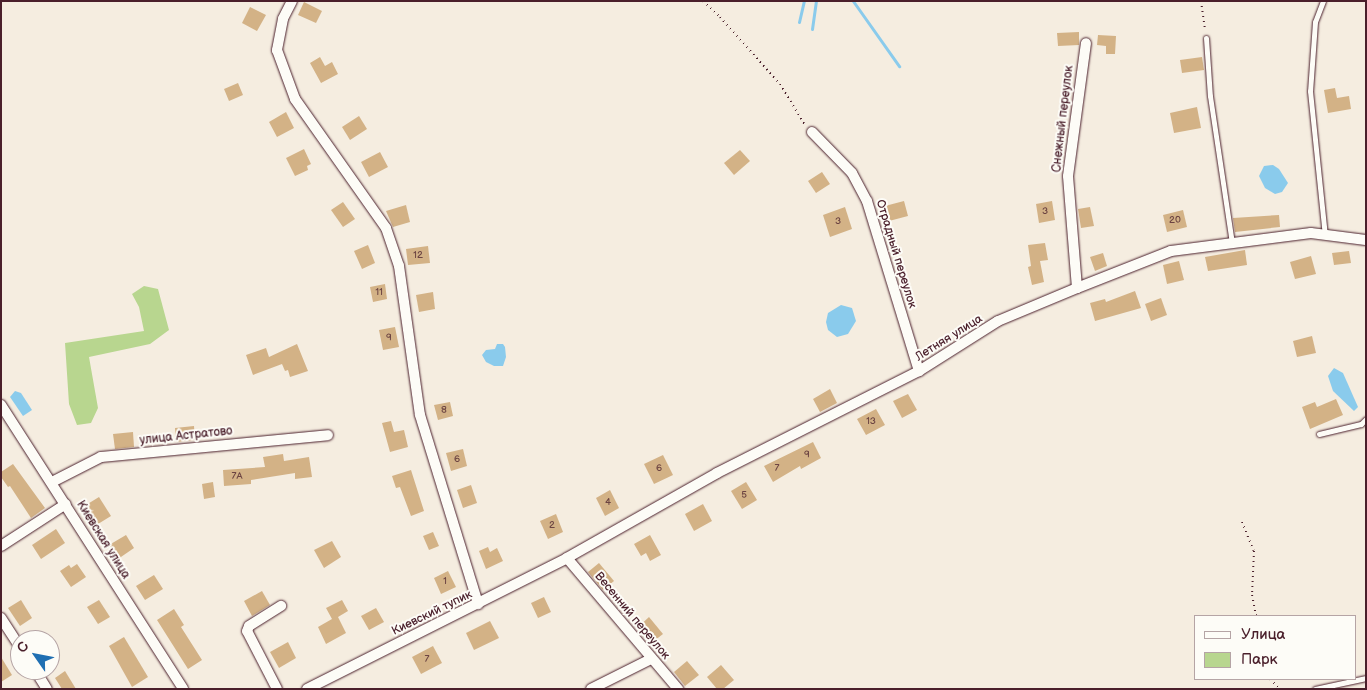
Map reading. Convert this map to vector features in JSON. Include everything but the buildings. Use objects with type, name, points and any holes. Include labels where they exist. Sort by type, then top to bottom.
[{"type":"street","points":[[292,1],[283,19],[277,50],[294,99],[386,228],[399,266],[420,415],[478,604]]},
{"type":"street","name":"Снежный переулок","points":[[1077,288],[1068,176],[1086,43]]},
{"type":"street","name":"Отрадный переулок","points":[[812,132],[852,173],[867,201],[919,371]]},
{"type":"street","name":"Летняя улица","points":[[570,556],[717,473],[919,371],[998,322],[1077,288],[1171,251],[1311,233],[1366,240]]},
{"type":"street","name":"Киевская улица","points":[[1,405],[183,689]]},
{"type":"street","name":"улица Астратово","points":[[52,482],[101,457],[328,435]]},
{"type":"street","points":[[1,546],[66,504]]},
{"type":"street","name":"Киевский тупик","points":[[307,689],[570,556]]},
{"type":"street","name":"Весенний переулок","points":[[570,556],[651,659],[678,689]]},
{"type":"street","points":[[277,689],[247,631],[249,626],[280,606]]},
{"type":"street","points":[[1,618],[10,632]]},
{"type":"street","points":[[591,689],[651,659]]},
{"type":"lane","points":[[1323,1],[1315,22],[1310,91],[1325,235]]},
{"type":"lane","points":[[1206,38],[1210,96],[1232,243]]},
{"type":"lane","points":[[1319,434],[1360,424],[1366,419]]},
{"type":"lane","points":[[1315,689],[1357,680]]},
{"type":"path","points":[[702,1],[720,17],[780,84],[802,123],[812,132]]},
{"type":"path","points":[[1201,1],[1206,38]]},
{"type":"path","points":[[1242,522],[1254,551],[1252,595],[1256,615]]},
{"type":"path","points":[[1271,680],[1280,689]]},
{"type":"green space","points":[[144,286],[158,289],[169,330],[150,344],[89,357],[98,408],[91,423],[77,425],[69,404],[65,343],[144,331],[139,307],[132,294]]},
{"type":"water","points":[[1273,165],[1279,169],[1288,183],[1282,192],[1275,194],[1265,188],[1259,176],[1264,166]]},
{"type":"water","points":[[841,305],[852,308],[856,321],[848,334],[837,337],[828,330],[826,322],[828,313]]},
{"type":"water","points":[[497,344],[503,344],[505,347],[506,357],[503,366],[494,366],[486,362],[482,355],[486,350],[495,349]]},
{"type":"water","points":[[1334,368],[1343,373],[1358,407],[1354,411],[1333,391],[1328,376]]},
{"type":"water","points":[[15,391],[21,393],[32,410],[23,416],[10,397]]},
{"type":"waterway","points":[[799,22],[804,1]]},
{"type":"waterway","points":[[812,29],[816,1]]},
{"type":"waterway","points":[[853,1],[899,66]]}]
